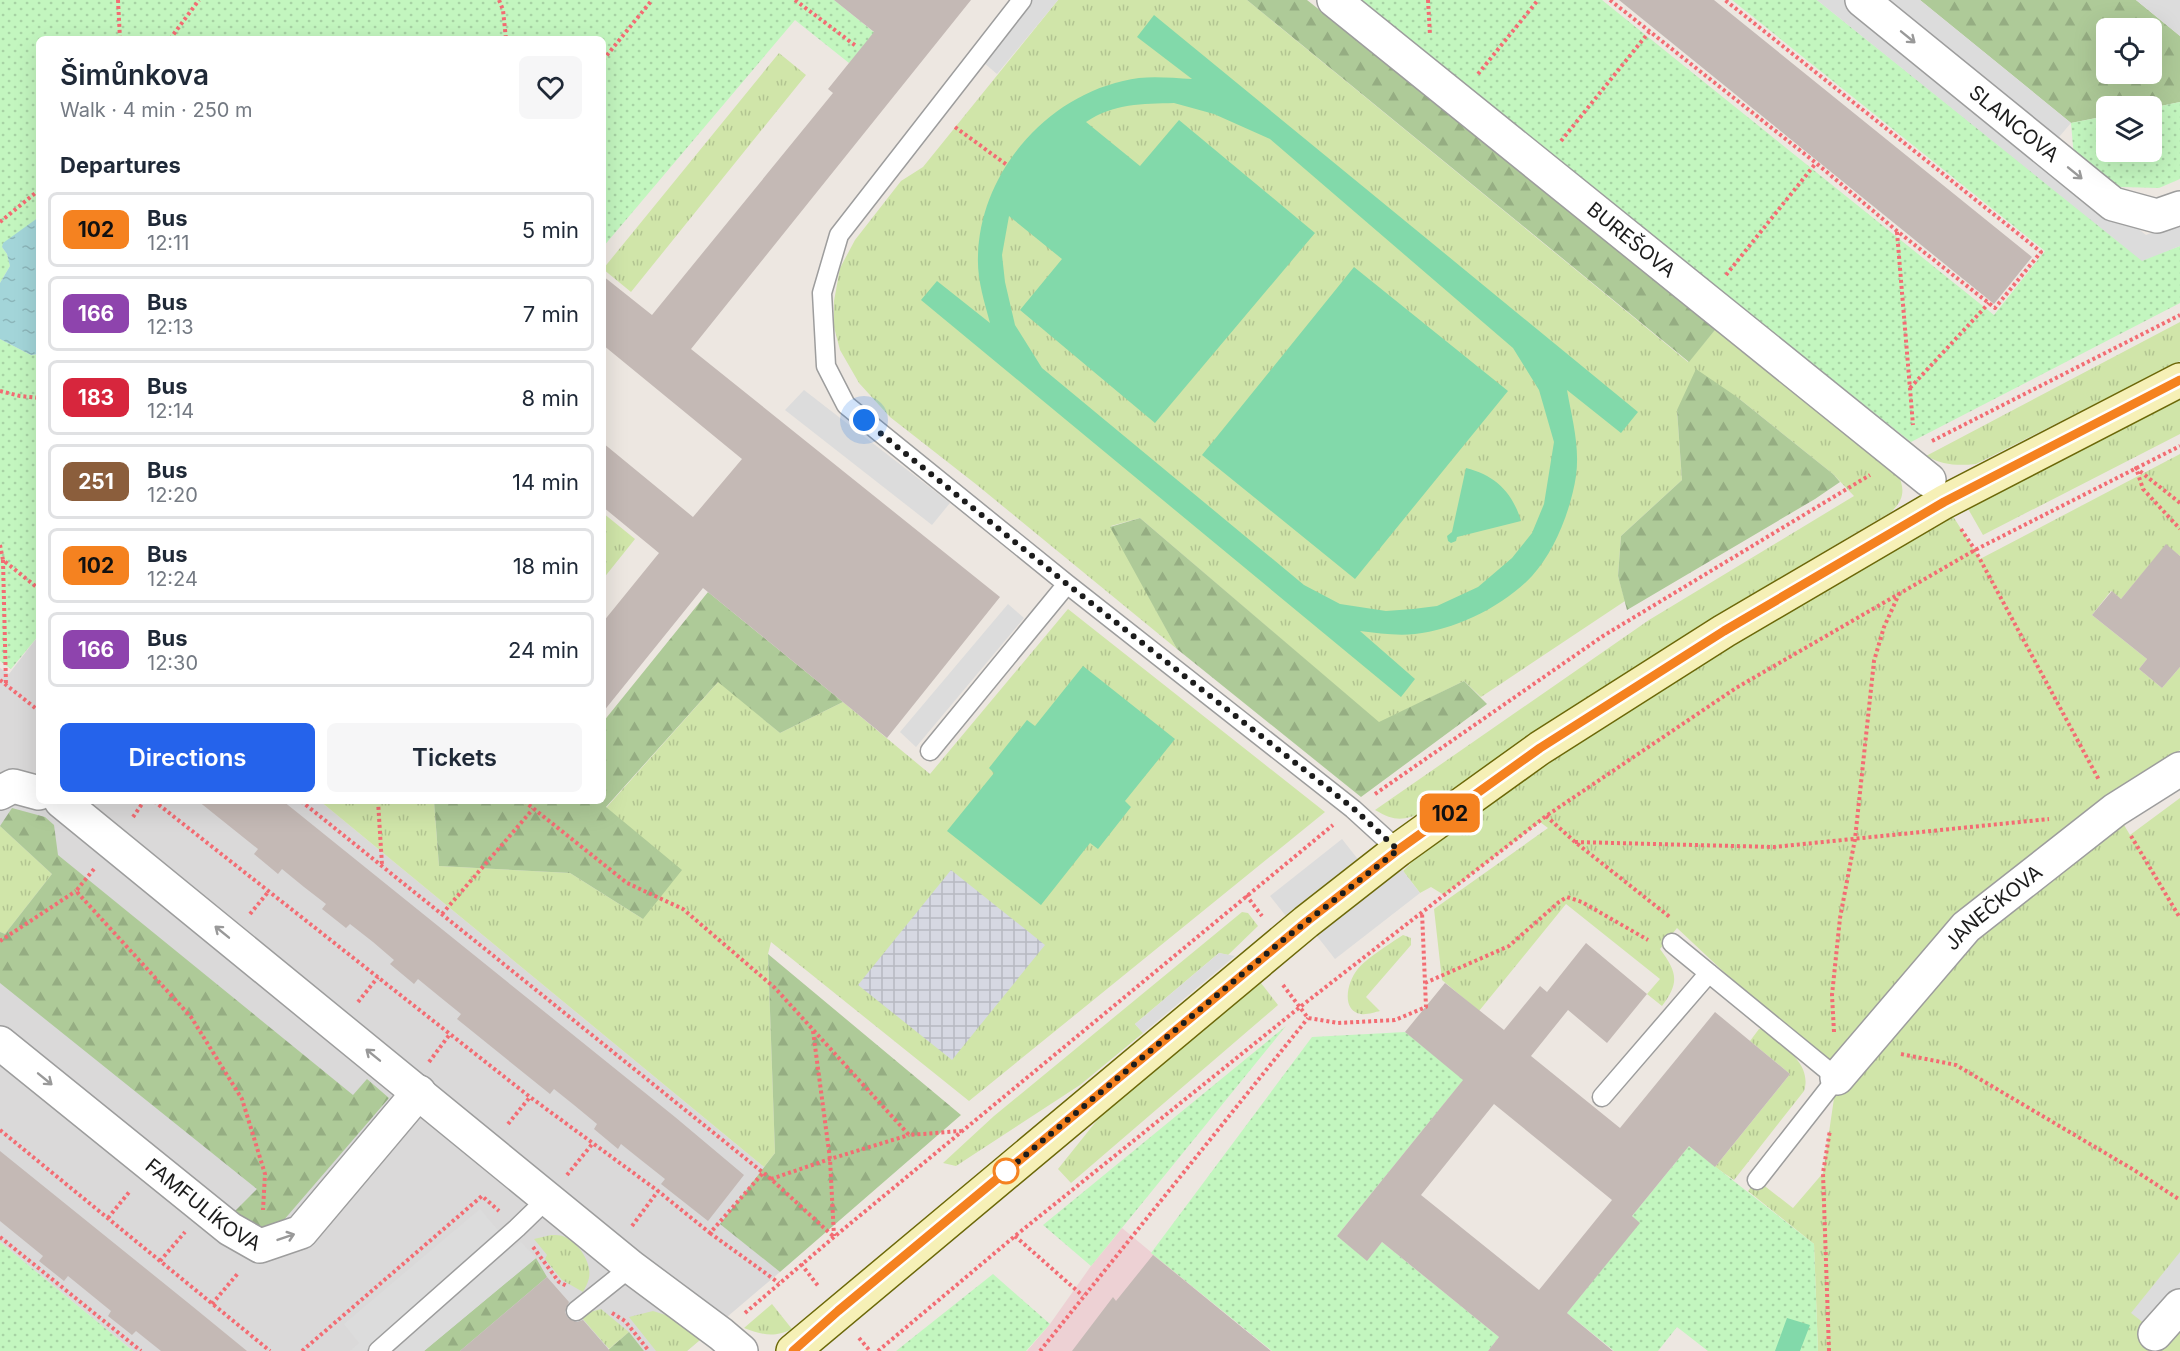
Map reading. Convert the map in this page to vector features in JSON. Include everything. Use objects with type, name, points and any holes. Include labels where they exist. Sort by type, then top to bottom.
[{"type":"street","name":"BUREŠOVA","points":[[1334,0],[1706,299],[1909,453],[1929,480]]},
{"type":"street","name":"SLANCOVA","points":[[1862,0],[2114,204],[2157,216],[2180,208]]},
{"type":"street","points":[[793,1351],[1282,941],[1398,850],[1540,748],[1724,631],[1944,502],[2180,380]]},
{"type":"street","name":"JANEČKOVA","points":[[1837,1078],[1848,1045],[1966,927],[2115,810],[2180,769]]},
{"type":"street","points":[[0,793],[13,786],[36,792]]},
{"type":"street","points":[[65,804],[622,1259],[741,1351]]},
{"type":"street","name":"FAMFULÍKOVA","points":[[0,1042],[230,1229],[260,1246],[301,1232],[419,1092]]},
{"type":"street","points":[[2155,1334],[2180,1306]]},
{"type":"lane","points":[[1022,0],[839,235],[822,293],[826,366],[846,405],[1067,584],[1353,808],[1398,850]]},
{"type":"lane","points":[[930,752],[1067,584]]},
{"type":"lane","points":[[1672,944],[1837,1078]]},
{"type":"lane","points":[[1602,1097],[1709,974]]},
{"type":"lane","name":"JANEČKOVA","points":[[1757,1180],[1837,1078]]},
{"type":"lane","points":[[378,1351],[548,1198]]},
{"type":"lane","points":[[576,1311],[622,1259]]},
{"type":"path","points":[[118,0],[120,36]]},
{"type":"path","points":[[172,36],[199,0]]},
{"type":"path","points":[[499,0],[503,10],[506,36]]},
{"type":"path","points":[[606,56],[652,0]]},
{"type":"path","points":[[795,0],[856,46]]},
{"type":"path","points":[[1458,100],[1538,0]]},
{"type":"path","points":[[1610,0],[1995,308],[2041,252],[1725,0]]},
{"type":"path","points":[[1541,166],[1649,32]]},
{"type":"path","points":[[955,127],[1006,165]]},
{"type":"path","points":[[1706,299],[1816,163]]},
{"type":"path","points":[[0,222],[36,192]]},
{"type":"path","points":[[1897,231],[1910,388],[1909,453]]},
{"type":"path","points":[[1910,388],[1989,303]]},
{"type":"path","points":[[744,1314],[834,1236],[1353,808],[1603,636],[1909,453],[2180,315]]},
{"type":"path","points":[[0,391],[36,398]]},
{"type":"path","points":[[878,1351],[1015,1236],[1290,1014],[1546,816],[1736,688],[1975,550],[2180,446]]},
{"type":"path","points":[[2136,468],[2180,503]]},
{"type":"path","points":[[2136,468],[2143,489],[2180,529]]},
{"type":"path","points":[[1959,525],[1975,550],[2115,810],[2180,918]]},
{"type":"path","points":[[0,545],[6,685]]},
{"type":"path","points":[[2,562],[36,587]]},
{"type":"path","points":[[1899,594],[1884,627],[1874,661],[1855,839],[1840,918],[1832,995],[1848,1045],[1929,1058],[1956,1065],[2134,1170],[2180,1200]]},
{"type":"path","points":[[0,680],[36,709]]},
{"type":"path","points":[[158,804],[530,1096],[779,1283]]},
{"type":"path","points":[[305,804],[771,1179],[834,1236]]},
{"type":"path","points":[[378,804],[382,866]]},
{"type":"path","points":[[527,804],[627,884],[683,909],[775,988],[909,1135]]},
{"type":"path","points":[[442,914],[533,809]]},
{"type":"path","points":[[1575,842],[1774,847],[2058,818]]},
{"type":"path","points":[[0,940],[76,891],[115,845]]},
{"type":"path","points":[[76,891],[191,1017],[242,1099],[265,1174],[260,1246],[212,1304]]},
{"type":"path","points":[[1425,983],[1509,946],[1553,906],[1567,897],[1582,902],[1655,943],[1663,946],[1672,944]]},
{"type":"path","points":[[1040,1351],[1308,1018],[1338,1023],[1395,1020],[1426,1007],[1422,912]]},
{"type":"path","points":[[813,1029],[830,1159],[834,1236]]},
{"type":"path","points":[[1829,1351],[1823,1173],[1837,1078]]},
{"type":"path","points":[[505,1127],[530,1096]]},
{"type":"path","points":[[0,1130],[270,1351]]},
{"type":"path","points":[[771,1179],[909,1135],[961,1131]]},
{"type":"path","points":[[548,1198],[593,1143]]},
{"type":"path","points":[[710,1233],[763,1173]]},
{"type":"path","points":[[622,1259],[658,1191]]},
{"type":"path","points":[[302,1351],[482,1196],[517,1228]]},
{"type":"path","points":[[1015,1236],[1083,1296]]},
{"type":"path","points":[[0,1237],[141,1351]]},
{"type":"shaded area","points":[[1022,0],[1058,0],[997,74],[977,57]]},
{"type":"shaded area","points":[[1817,0],[1854,0],[2146,235],[2180,221],[2180,246],[2142,261]]},
{"type":"shaded area","points":[[1878,0],[1920,0],[2071,123],[2053,144]]},
{"type":"shaded area","points":[[2136,0],[2180,0],[2180,36],[2162,21],[2162,18],[2158,18]]},
{"type":"shaded area","points":[[804,390],[950,503],[932,525],[785,410]]},
{"type":"shaded area","points":[[1008,604],[1024,618],[916,747],[900,732]]},
{"type":"shaded area","points":[[36,639],[36,804],[324,804],[764,1167],[721,1224],[780,1272],[687,1351],[644,1351],[629,1333],[604,1351],[133,1351],[0,1242],[0,668],[9,674]]},
{"type":"shaded area","points":[[1342,839],[1368,872],[1391,855],[1420,893],[1335,959],[1306,922],[1297,930],[1270,896]]},
{"type":"shaded area","points":[[951,870],[1045,945],[952,1060],[858,985]]},
{"type":"shaded area","points":[[1219,953],[1235,956],[1143,1033],[1135,1024]]},
{"type":"shaded area","points":[[480,1209],[513,1248],[521,1242],[536,1258],[424,1351],[350,1351],[359,1343],[344,1324]]},
{"type":"shaded area","points":[[1122,1228],[1270,1351],[1027,1351]]},
{"type":"shaded area","points":[[2180,1252],[2180,1292],[2150,1328],[2131,1313]]},
{"type":"green space","points":[[0,0],[834,0],[917,67],[861,49],[849,63],[795,20],[606,243],[606,36],[36,36],[36,219],[2,247],[7,254],[10,266],[0,283]]},
{"type":"green space","points":[[1058,0],[1247,0],[1688,362],[1719,325],[1897,472],[1902,488],[1899,503],[1891,512],[1700,625],[1426,811],[1400,819],[1389,817],[1375,810],[1649,620],[1854,496],[1833,474],[1737,397],[1677,410],[1682,480],[1621,536],[1618,576],[1625,601],[1481,697],[1464,681],[1379,723],[1140,518],[1111,526],[1177,649],[977,485],[890,417],[859,383],[840,350],[834,327],[834,301],[840,268],[855,240],[901,181],[923,167]]},
{"type":"green space","points":[[1247,0],[1307,0],[1719,325],[1689,362]]},
{"type":"green space","points":[[1354,0],[1602,0],[1994,315],[2045,251],[1732,0],[1817,0],[2142,260],[2180,246],[2180,303],[1911,442]]},
{"type":"green space","points":[[1920,0],[2136,0],[2158,18],[2096,18],[2096,84],[2162,84],[2162,21],[2180,36],[2180,102],[2162,106],[2162,96],[2096,96],[2096,118],[2071,123]]},
{"type":"green space","points":[[1154,15],[1638,412],[1621,433],[1567,390],[1577,454],[1574,489],[1555,542],[1540,566],[1521,587],[1478,615],[1430,632],[1408,635],[1360,631],[1415,679],[1401,697],[921,300],[937,281],[990,323],[979,273],[978,256],[982,226],[990,197],[1004,169],[1022,144],[1067,104],[1094,90],[1140,78],[1192,79],[1137,37]],"holes":[[[1174,103],[1214,114],[1270,139],[1513,348],[1539,390],[1554,442],[1544,504],[1532,533],[1512,558],[1478,587],[1437,606],[1386,611],[1340,604],[1304,585],[1042,368],[1015,325],[1005,282],[1002,255],[1009,216],[1062,259],[1020,310],[1155,423],[1315,233],[1179,120],[1140,166],[1086,122],[1107,111],[1151,104]]]},
{"type":"green space","points":[[779,53],[806,75],[631,292],[606,271],[606,265]]},
{"type":"green space","points":[[2180,102],[2180,179],[2159,188],[2121,187],[2099,181],[2074,158],[2071,123],[2096,118],[2096,162],[2162,162],[2162,106]]},
{"type":"green space","points":[[1354,267],[1508,391],[1355,579],[1202,455]]},
{"type":"green space","points":[[2180,322],[2180,361],[1976,464],[1950,464],[1926,456]]},
{"type":"green space","points":[[0,339],[31,355],[36,354],[36,639],[11,669],[0,661]]},
{"type":"green space","points":[[1696,369],[1737,397],[1840,482],[1627,610],[1618,576],[1621,536],[1682,480],[1677,410]]},
{"type":"green space","points":[[2180,398],[2180,434],[1983,535],[1967,507]]},
{"type":"green space","points":[[2180,454],[2180,556],[2166,545],[2121,599],[2111,591],[2092,615],[2147,659],[2139,669],[2162,688],[2180,667],[2180,750],[2122,792],[2115,810],[2130,835],[2180,798],[2180,1351],[1818,1351],[1814,1244],[1748,1191],[1757,1180],[1793,1208],[1823,1173],[1837,1078],[1677,928],[1660,949],[1670,964],[1674,977],[1672,990],[1662,1006],[1647,994],[1660,979],[1566,904],[1479,1011],[1442,980],[1434,909],[1548,828],[1540,822],[1444,895],[1431,887],[1420,893],[1403,871],[1410,864],[1398,850],[1944,502],[1980,559]]},
{"type":"green space","points":[[1466,468],[1494,480],[1508,494],[1521,521],[1457,537],[1456,541],[1451,543],[1447,536],[1452,532]]},
{"type":"green space","points":[[606,515],[635,539],[606,575]]},
{"type":"green space","points":[[1140,518],[1379,722],[1464,681],[1487,704],[1361,797],[1177,649],[1110,527]]},
{"type":"green space","points":[[708,592],[843,702],[780,733],[718,682],[606,807],[682,870],[643,919],[570,873],[439,866],[434,804],[606,804],[606,718]]},
{"type":"green space","points":[[1068,609],[1325,812],[969,1101],[771,942],[768,954],[775,1153],[764,1167],[324,804],[434,804],[439,866],[570,873],[643,919],[622,822],[606,808],[719,681],[780,733],[843,702],[930,774]]},
{"type":"green space","points":[[1083,666],[1175,739],[1125,801],[1131,807],[1098,849],[1090,843],[1041,905],[947,831],[994,773],[989,768],[1027,720],[1035,726]]},
{"type":"green space","points":[[12,808],[45,817],[54,825],[58,855],[353,1095],[367,1079],[389,1098],[283,1221],[260,1233],[234,1212],[257,1189],[0,983],[0,932],[5,934],[52,874],[0,826]]},
{"type":"green space","points":[[0,826],[52,874],[5,934],[0,932]]},
{"type":"green space","points":[[1242,912],[1248,913],[1258,926],[1228,955],[1219,953],[1135,1024],[1143,1033],[1080,1085],[956,1166],[943,1163],[994,1116]]},
{"type":"green space","points":[[1403,935],[1411,938],[1411,945],[1366,997],[1380,1011],[1361,1014],[1354,1011],[1350,1007],[1348,995],[1354,975],[1360,966]]},
{"type":"green space","points":[[768,954],[961,1115],[780,1272],[720,1224],[775,1153]]},
{"type":"green space","points":[[1261,983],[1278,1005],[1071,1183],[1058,1169],[1098,1119]]},
{"type":"green space","points":[[1286,1026],[1091,1266],[1043,1225]]},
{"type":"green space","points":[[1759,1029],[1762,1029],[1794,1056],[1800,1063],[1806,1081],[1804,1091],[1734,1180],[1715,1167],[1790,1074],[1750,1041]]},
{"type":"green space","points":[[1405,1032],[1464,1079],[1337,1236],[1367,1260],[1382,1242],[1499,1337],[1488,1351],[1272,1351],[1151,1253],[1312,1037]]},
{"type":"green space","points":[[1689,1146],[1814,1244],[1818,1351],[1708,1351],[1677,1327],[1658,1351],[1614,1351],[1567,1313],[1639,1223],[1632,1216]]},
{"type":"green space","points":[[551,1235],[562,1236],[570,1240],[583,1254],[588,1266],[589,1280],[583,1292],[562,1280],[545,1259],[547,1255],[534,1239]]},
{"type":"green space","points":[[0,1242],[133,1351],[0,1351]]},
{"type":"green space","points":[[536,1258],[547,1277],[460,1351],[424,1351]]},
{"type":"green space","points":[[993,1274],[1050,1324],[1026,1351],[896,1351]]},
{"type":"green space","points":[[772,1304],[792,1329],[780,1334],[768,1334],[744,1328]]},
{"type":"green space","points":[[601,1309],[629,1332],[609,1349],[582,1318],[590,1312]]},
{"type":"green space","points":[[653,1311],[672,1317],[700,1340],[687,1351],[656,1351],[629,1317]]},
{"type":"green space","points":[[1787,1318],[1810,1325],[1800,1351],[1775,1351]]},
{"type":"green space","points":[[629,1332],[644,1351],[607,1351]]},
{"type":"water","points":[[36,219],[36,354],[31,355],[0,339],[0,283],[10,266],[7,254],[2,247],[3,243]]},
{"type":"building","points":[[834,0],[971,0],[691,349],[1000,597],[887,738],[703,588],[606,708],[606,618],[659,553],[606,509],[606,445],[693,517],[742,459],[606,347],[606,278],[652,315],[833,93],[828,89],[874,32]]},
{"type":"building","points":[[1619,0],[1714,0],[2032,257],[1994,304]]},
{"type":"building","points":[[2166,544],[2180,556],[2180,667],[2162,688],[2139,669],[2147,659],[2092,615],[2112,591],[2121,599]]},
{"type":"building","points":[[202,804],[287,804],[744,1175],[708,1221],[661,1184],[665,1179],[621,1144],[618,1149],[594,1129],[597,1124],[574,1105],[554,1089],[550,1094],[457,1019],[461,1014],[418,979],[414,984],[390,964],[394,960],[373,942],[350,924],[346,928],[322,909],[326,904],[282,869],[278,874],[254,854],[258,849]]},
{"type":"building","points":[[1586,943],[1647,994],[1607,1043],[1568,1010],[1531,1056],[1620,1128],[1715,1012],[1790,1074],[1715,1167],[1689,1146],[1632,1216],[1640,1223],[1567,1313],[1613,1351],[1488,1351],[1499,1337],[1382,1242],[1367,1261],[1337,1236],[1463,1080],[1405,1032],[1445,983],[1504,1030],[1540,986],[1547,992]],"holes":[[[1494,1104],[1612,1200],[1539,1290],[1421,1195]]]},
{"type":"building","points":[[0,1151],[247,1351],[161,1351],[136,1331],[132,1335],[108,1316],[111,1311],[68,1276],[64,1281],[39,1261],[43,1256],[0,1221]]},
{"type":"building","points":[[1153,1255],[1271,1351],[1072,1351],[1113,1297],[1116,1301]]},
{"type":"building","points":[[547,1277],[569,1302],[565,1312],[568,1318],[577,1322],[583,1320],[610,1351],[460,1351]]},
{"type":"bus line","name":"102","points":[[793,1351],[838,1311],[1306,922],[1398,850],[1540,748],[1724,631],[1944,502],[2180,380]]},
{"type":"route","points":[[864,420],[1067,584],[1353,808],[1398,850],[1282,941],[998,1178],[1006,1171]]}]
